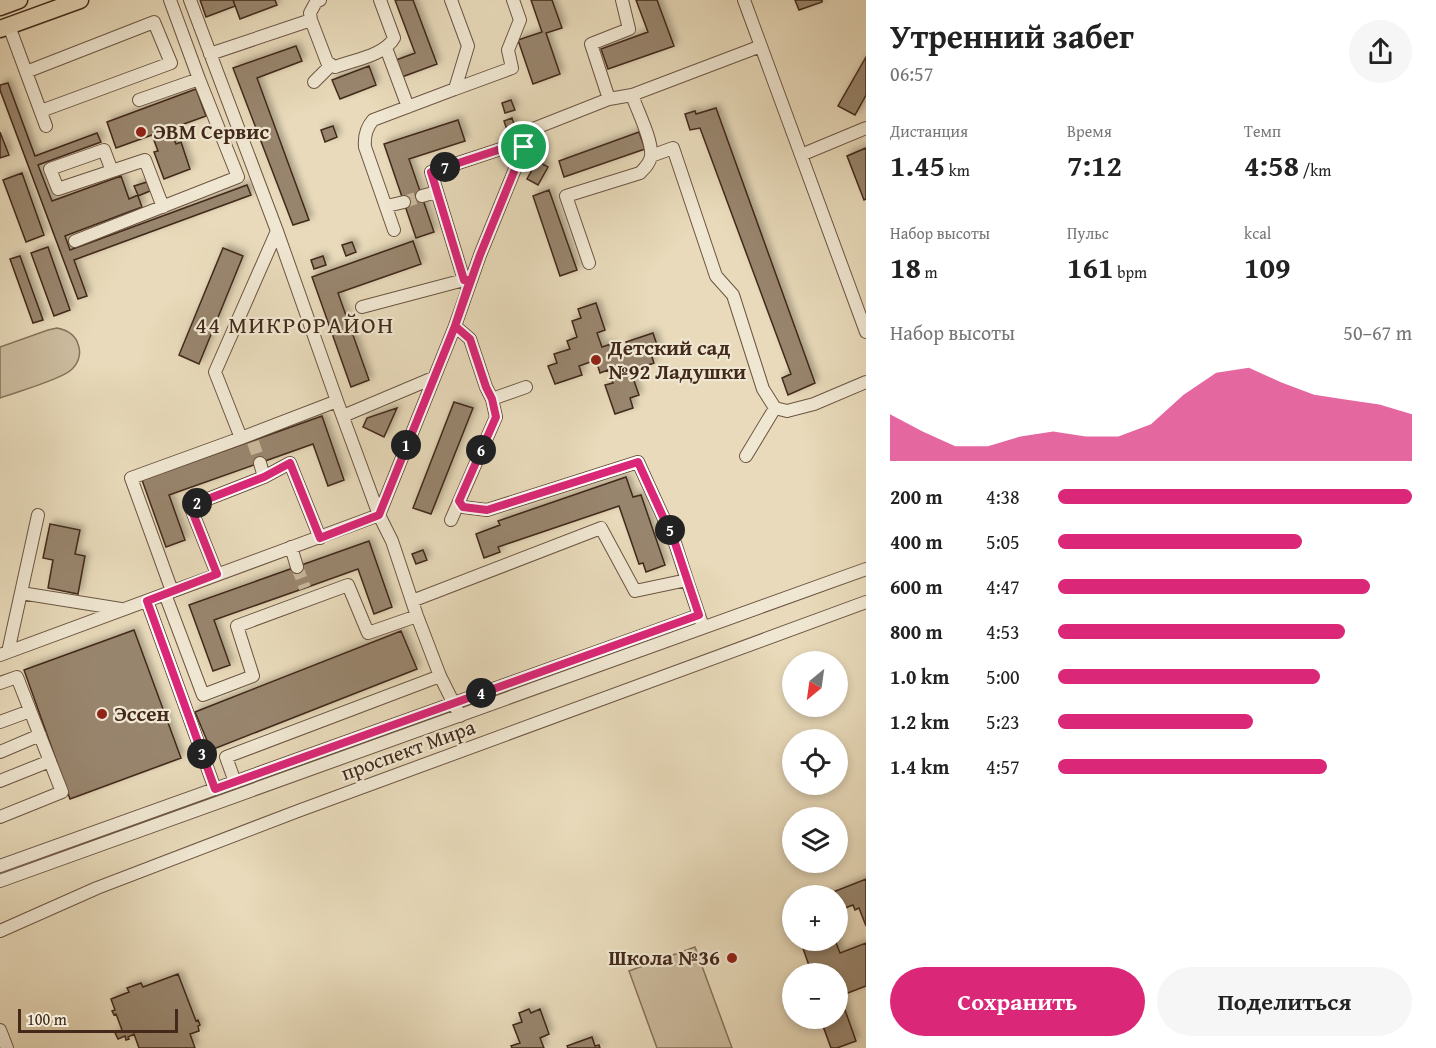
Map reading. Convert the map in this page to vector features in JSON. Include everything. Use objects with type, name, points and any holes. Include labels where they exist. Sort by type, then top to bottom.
[{"type":"main road","points":[[0,7],[19,0]]},
{"type":"main road","points":[[4,28],[80,0]]},
{"type":"street","points":[[75,241],[238,177],[170,0]]},
{"type":"street","points":[[190,0],[277,231],[379,515],[392,541],[417,616],[440,676],[460,716]]},
{"type":"street","points":[[320,0],[316,2],[310,14],[311,20],[327,62],[330,66],[335,67],[386,48],[394,38],[380,0]]},
{"type":"street","points":[[451,0],[468,46],[455,89]]},
{"type":"street","points":[[394,230],[365,147],[364,138],[368,126],[373,120],[512,68],[508,50],[520,20],[513,0]]},
{"type":"street","points":[[609,99],[591,44],[629,29],[622,0]]},
{"type":"street","points":[[744,0],[801,155],[862,307],[866,332]]},
{"type":"street","points":[[210,54],[311,20]]},
{"type":"street","points":[[26,72],[154,22],[169,56],[171,63],[41,111]]},
{"type":"street","points":[[4,28],[26,72],[46,126]]},
{"type":"street","points":[[4,653],[379,515],[455,326],[467,280],[533,129],[609,99],[632,95],[761,46]]},
{"type":"street","points":[[386,48],[408,107]]},
{"type":"street","points":[[314,82],[330,66]]},
{"type":"street","points":[[140,100],[199,80]]},
{"type":"street","points":[[589,263],[566,196],[640,173],[648,165],[651,156],[648,141],[632,95]]},
{"type":"street","points":[[801,155],[864,127]]},
{"type":"street","points":[[467,280],[431,172],[510,146],[524,147]]},
{"type":"street","points":[[651,156],[673,148],[716,276],[733,295],[762,389],[775,408],[787,411],[814,404],[866,382]]},
{"type":"street","points":[[112,171],[104,150],[50,169],[58,189],[112,171],[145,159],[163,207]]},
{"type":"street","points":[[422,196],[437,192]]},
{"type":"street","points":[[387,206],[404,202]]},
{"type":"street","points":[[248,438],[215,372],[277,231]]},
{"type":"street","points":[[362,307],[467,280]]},
{"type":"street","points":[[451,520],[496,417],[492,399],[470,339],[455,326]]},
{"type":"street","points":[[343,416],[433,378]]},
{"type":"street","points":[[492,399],[526,387]]},
{"type":"street","points":[[337,401],[248,438],[131,478],[202,695],[253,676],[237,626],[307,593],[348,585],[368,633],[417,616]]},
{"type":"street","points":[[746,456],[775,408]]},
{"type":"street","points":[[459,501],[463,507],[487,510],[638,462],[675,543],[703,628]]},
{"type":"street","points":[[260,463],[264,477]]},
{"type":"street","points":[[217,574],[190,506],[264,477],[290,463],[320,538]]},
{"type":"street","points":[[4,653],[21,593],[38,515]]},
{"type":"street","points":[[412,602],[601,528],[635,591],[687,580]]},
{"type":"street","points":[[291,547],[297,567]]},
{"type":"street","name":"проспект Мира","points":[[2,881],[866,569]]},
{"type":"street","points":[[21,593],[122,610]]},
{"type":"street","points":[[147,601],[215,789]]},
{"type":"street","name":"проспект Мира","points":[[0,931],[97,888],[287,815],[866,602]]},
{"type":"street","points":[[2,881],[0,866],[699,615]]},
{"type":"street","points":[[235,782],[226,757],[440,676]]},
{"type":"street","points":[[0,683],[17,677],[62,792],[0,817]]},
{"type":"street","points":[[0,722],[30,711]]},
{"type":"street","points":[[0,752],[40,735]]},
{"type":"street","points":[[0,781],[50,761]]},
{"type":"street","points":[[0,1030],[7,1048]]},
{"type":"shaded area","points":[[57,328],[70,333],[77,341],[79,355],[73,368],[58,378],[0,398],[0,347]]},
{"type":"shaded area","points":[[695,947],[732,1048],[657,1048],[629,971]]},
{"type":"building","points":[[200,0],[233,0],[235,6],[206,17]]},
{"type":"building","points":[[233,0],[275,0],[277,5],[240,19]]},
{"type":"building","points":[[395,0],[413,0],[437,64],[402,77],[396,60],[415,53]]},
{"type":"building","points":[[531,0],[552,0],[562,28],[546,33],[560,74],[533,84],[518,40],[542,32]]},
{"type":"building","points":[[636,0],[657,0],[674,46],[608,69],[601,49],[648,32]]},
{"type":"building","points":[[795,0],[822,0],[822,2],[799,10]]},
{"type":"building","points":[[296,46],[302,61],[257,78],[309,220],[293,225],[233,68]]},
{"type":"building","points":[[866,57],[866,95],[855,115],[838,106]]},
{"type":"building","points":[[369,66],[376,85],[340,99],[332,80]]},
{"type":"building","points":[[8,83],[35,156],[97,133],[101,142],[38,165],[52,201],[121,176],[129,199],[138,195],[134,186],[147,182],[150,191],[138,196],[142,207],[65,236],[70,250],[247,185],[251,195],[74,260],[87,296],[78,299],[0,90],[0,85]]},
{"type":"building","name":"ЭВМ Сервис","points":[[196,89],[206,116],[170,129],[176,144],[181,142],[190,169],[164,179],[154,152],[158,151],[152,135],[116,148],[107,122]]},
{"type":"building","points":[[511,100],[515,110],[505,113],[502,103]]},
{"type":"building","points":[[716,108],[815,383],[788,395],[782,378],[791,374],[700,128],[690,130],[685,114],[695,111],[696,114]]},
{"type":"building","points":[[512,118],[517,133],[509,136],[504,121]]},
{"type":"building","points":[[458,120],[465,141],[409,159],[434,232],[416,238],[384,144]]},
{"type":"building","points":[[333,126],[337,137],[325,142],[321,130]]},
{"type":"building","points":[[0,132],[9,155],[0,158]]},
{"type":"building","points":[[639,132],[645,149],[564,177],[559,161]]},
{"type":"building","points":[[866,148],[866,199],[864,200],[847,156]]},
{"type":"building","points":[[537,161],[548,167],[538,185],[527,179]]},
{"type":"building","points":[[22,173],[44,235],[26,242],[3,180]]},
{"type":"building","points":[[549,190],[577,270],[560,276],[533,196]]},
{"type":"building","points":[[413,241],[421,264],[338,293],[369,380],[351,387],[312,277]]},
{"type":"building","points":[[352,242],[356,252],[346,256],[342,245]]},
{"type":"building","points":[[48,247],[70,310],[54,316],[31,253]]},
{"type":"building","points":[[223,248],[243,256],[199,364],[179,355]]},
{"type":"building","points":[[20,256],[43,320],[33,323],[10,259]]},
{"type":"building","points":[[323,256],[326,265],[314,269],[311,260]]},
{"type":"building","points":[[596,303],[605,330],[597,333],[602,347],[611,344],[615,356],[629,351],[626,342],[653,333],[659,351],[651,354],[654,363],[637,369],[640,376],[633,378],[639,395],[630,398],[633,408],[615,414],[605,385],[613,383],[608,370],[600,373],[596,360],[579,366],[582,375],[555,384],[548,366],[557,363],[554,354],[570,349],[567,341],[577,337],[572,321],[581,318],[578,309]]},
{"type":"building","points":[[454,402],[473,408],[431,514],[413,508]]},
{"type":"building","points":[[397,408],[384,437],[363,427],[367,418]]},
{"type":"building","points":[[322,416],[344,480],[328,486],[313,444],[169,495],[185,540],[166,547],[142,480]]},
{"type":"building","points":[[626,477],[633,497],[641,495],[665,565],[646,572],[643,563],[639,564],[619,506],[498,547],[500,552],[484,558],[476,534],[500,525],[498,521]]},
{"type":"building","points":[[50,524],[80,530],[75,554],[85,556],[78,594],[48,588],[53,560],[43,558]]},
{"type":"building","points":[[369,541],[392,607],[374,614],[358,569],[214,620],[230,665],[213,671],[189,605]]},
{"type":"building","points":[[423,550],[427,560],[416,564],[412,554]]},
{"type":"building","name":"Эссен","points":[[134,630],[181,758],[70,799],[24,670]]},
{"type":"building","points":[[401,631],[417,669],[211,750],[195,712]]},
{"type":"building","points":[[866,879],[866,926],[859,908],[855,910],[853,905],[848,907],[848,886]]},
{"type":"building","points":[[866,943],[866,986],[848,993],[848,963],[808,963],[804,951],[839,951],[840,953]]},
{"type":"building","points":[[178,974],[196,1021],[198,1020],[200,1025],[198,1026],[199,1031],[190,1034],[195,1048],[139,1048],[134,1034],[126,1040],[125,1036],[118,1039],[115,1033],[122,1030],[116,1014],[114,1015],[112,1011],[115,1010],[111,999],[129,992],[127,988],[141,983],[143,987]]},
{"type":"building","points":[[529,1009],[531,1013],[540,1009],[549,1034],[540,1038],[544,1048],[512,1048],[511,1046],[520,1043],[513,1025],[522,1022],[519,1013]]},
{"type":"building","points":[[848,1018],[856,1041],[831,1048],[824,1029],[848,1029]]},
{"type":"building","points":[[592,1037],[595,1046],[599,1045],[600,1048],[568,1048],[567,1046]]},
{"type":"tunnel","points":[[404,202],[422,196]]},
{"type":"tunnel","points":[[253,442],[260,463]]},
{"type":"tunnel","points":[[297,567],[305,588]]},
{"type":"place","name":"ЭВМ Сервис","points":[[141,132]]},
{"type":"place","name":"Детский сад №92 Ладушки","points":[[596,360]]},
{"type":"place","name":"Эссен","points":[[102,714]]},
{"type":"place","name":"Школа №36","points":[[732,958]]},
{"type":"district","name":"44 МИКРОРАЙОН","points":[[295,325]]},
{"type":"route","points":[[524,147],[470,280],[455,326],[379,515],[320,538],[290,463],[264,477],[190,506],[217,574],[147,601],[215,789],[699,615],[675,543],[638,462],[487,510],[463,507],[459,501],[496,417],[492,399],[470,339],[455,326],[470,280],[464,280],[431,172],[510,146],[524,147]]}]
